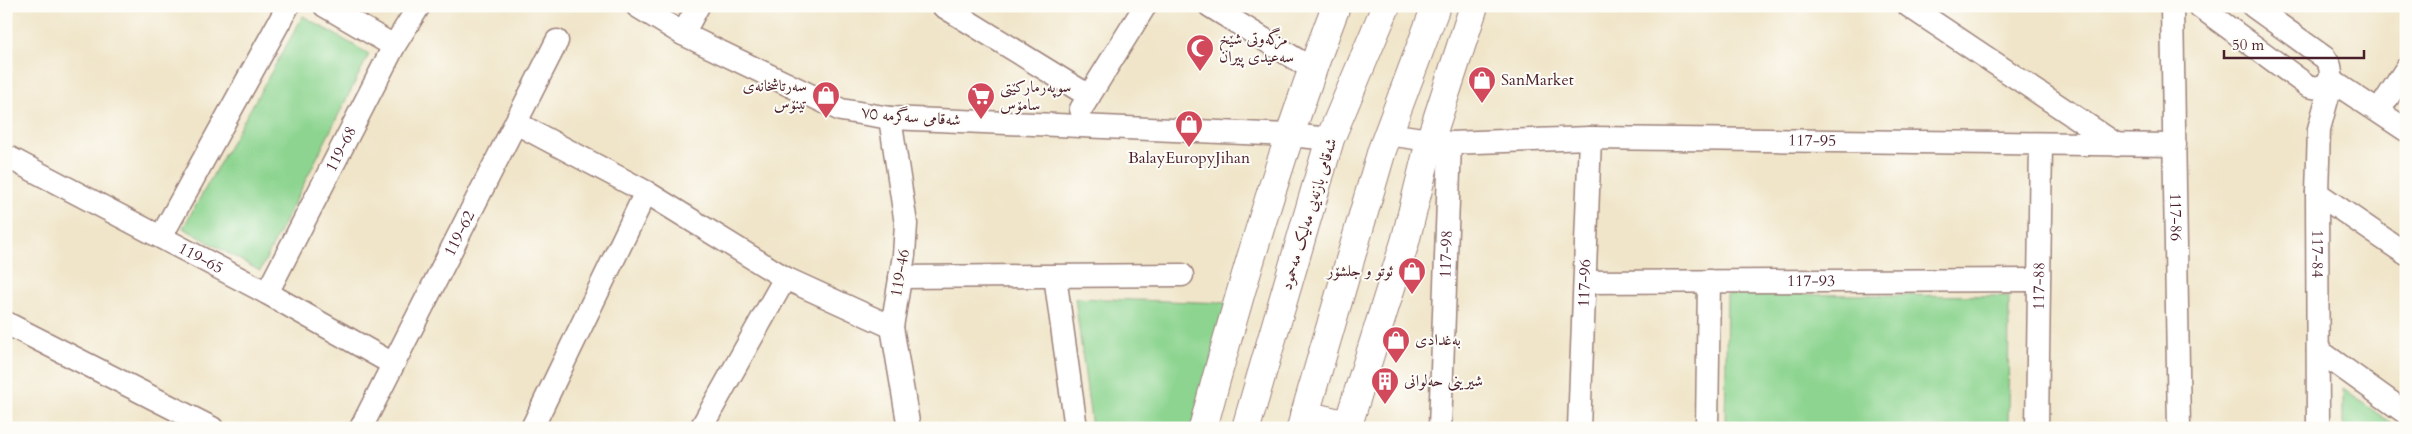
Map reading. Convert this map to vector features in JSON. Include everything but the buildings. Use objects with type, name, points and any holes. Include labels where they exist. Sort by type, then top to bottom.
[{"type":"main road","points":[[1203,428],[1241,283],[1312,69],[1336,6]]},
{"type":"main road","name":"شەقامی بازنەیی مەلیک مەحمود","points":[[1249,419],[1330,138],[1386,6]]},
{"type":"main road","points":[[1436,6],[1388,134],[1303,422],[1348,426],[1405,242],[1440,142],[1474,6]]},
{"type":"main road","points":[[1229,428],[1249,419]]},
{"type":"street","points":[[161,238],[288,6]]},
{"type":"street","points":[[325,6],[394,46]]},
{"type":"street","name":"119-68","points":[[267,293],[394,46],[419,6]]},
{"type":"street","name":"شەقامی سەگرمە ٧٥","points":[[636,6],[683,34],[841,110],[890,118],[1290,134],[1330,138]]},
{"type":"street","points":[[683,34],[698,6]]},
{"type":"street","points":[[943,6],[1090,96]]},
{"type":"street","points":[[1071,125],[1146,6]]},
{"type":"street","points":[[1210,6],[1312,69]]},
{"type":"street","points":[[1908,6],[2117,145]]},
{"type":"street","name":"117-86","points":[[2172,6],[2179,428]]},
{"type":"street","points":[[2199,6],[2308,86],[2318,88],[2332,81]]},
{"type":"street","points":[[2253,6],[2325,58],[2330,66],[2332,81],[2406,130]]},
{"type":"street","name":"119-62","points":[[361,428],[557,41]]},
{"type":"street","points":[[2379,111],[2406,69]]},
{"type":"street","name":"117-84","points":[[2318,428],[2317,193],[2319,129],[2332,81]]},
{"type":"street","name":"119-46","points":[[890,118],[906,224],[892,327],[910,428]]},
{"type":"street","points":[[516,123],[646,192],[785,278],[892,327]]},
{"type":"street","points":[[1388,134],[1440,142]]},
{"type":"street","name":"117-95","points":[[1440,142],[1590,138],[2175,145]]},
{"type":"street","name":"117-96","points":[[1580,428],[1590,138]]},
{"type":"street","name":"117-98","points":[[1440,142],[1440,428]]},
{"type":"street","name":"117-88","points":[[2037,428],[2041,144]]},
{"type":"street","name":"119-65","points":[[6,156],[267,293],[393,364]]},
{"type":"street","points":[[532,428],[646,192]]},
{"type":"street","points":[[2317,193],[2406,254]]},
{"type":"street","points":[[900,278],[1182,274]]},
{"type":"street","points":[[1055,276],[1076,428]]},
{"type":"street","points":[[701,428],[785,278]]},
{"type":"street","name":"117-93","points":[[1585,282],[2038,280]]},
{"type":"street","points":[[1707,428],[1709,281]]},
{"type":"street","points":[[6,323],[201,425]]},
{"type":"street","points":[[2318,350],[2406,413]]},
{"type":"green space","points":[[303,16],[369,54],[260,271],[183,228]]},
{"type":"green space","points":[[1727,294],[2009,296],[2008,428],[1725,428]]},
{"type":"green space","points":[[1075,298],[1227,303],[1192,428],[1092,428]]},
{"type":"green space","points":[[2343,389],[2398,428],[2343,428]]},
{"type":"place","name":"مزگەوتی شێخ سەعیدی پیران","points":[[1200,72]]},
{"type":"place","name":"SanMarket","points":[[1482,104]]},
{"type":"place","name":"سەرتاشخانەی تینۆس","points":[[826,119]]},
{"type":"place","name":"سوپەرمارکێتی سامۆس","points":[[981,120]]},
{"type":"place","name":"BalayEuropyJihan","points":[[1189,148]]},
{"type":"place","name":"ئوتو و جلشۆر","points":[[1412,295]]},
{"type":"place","name":"بەغدادی","points":[[1396,364]]},
{"type":"place","name":"شیرینی ‌حەلوانی","points":[[1385,405]]}]
